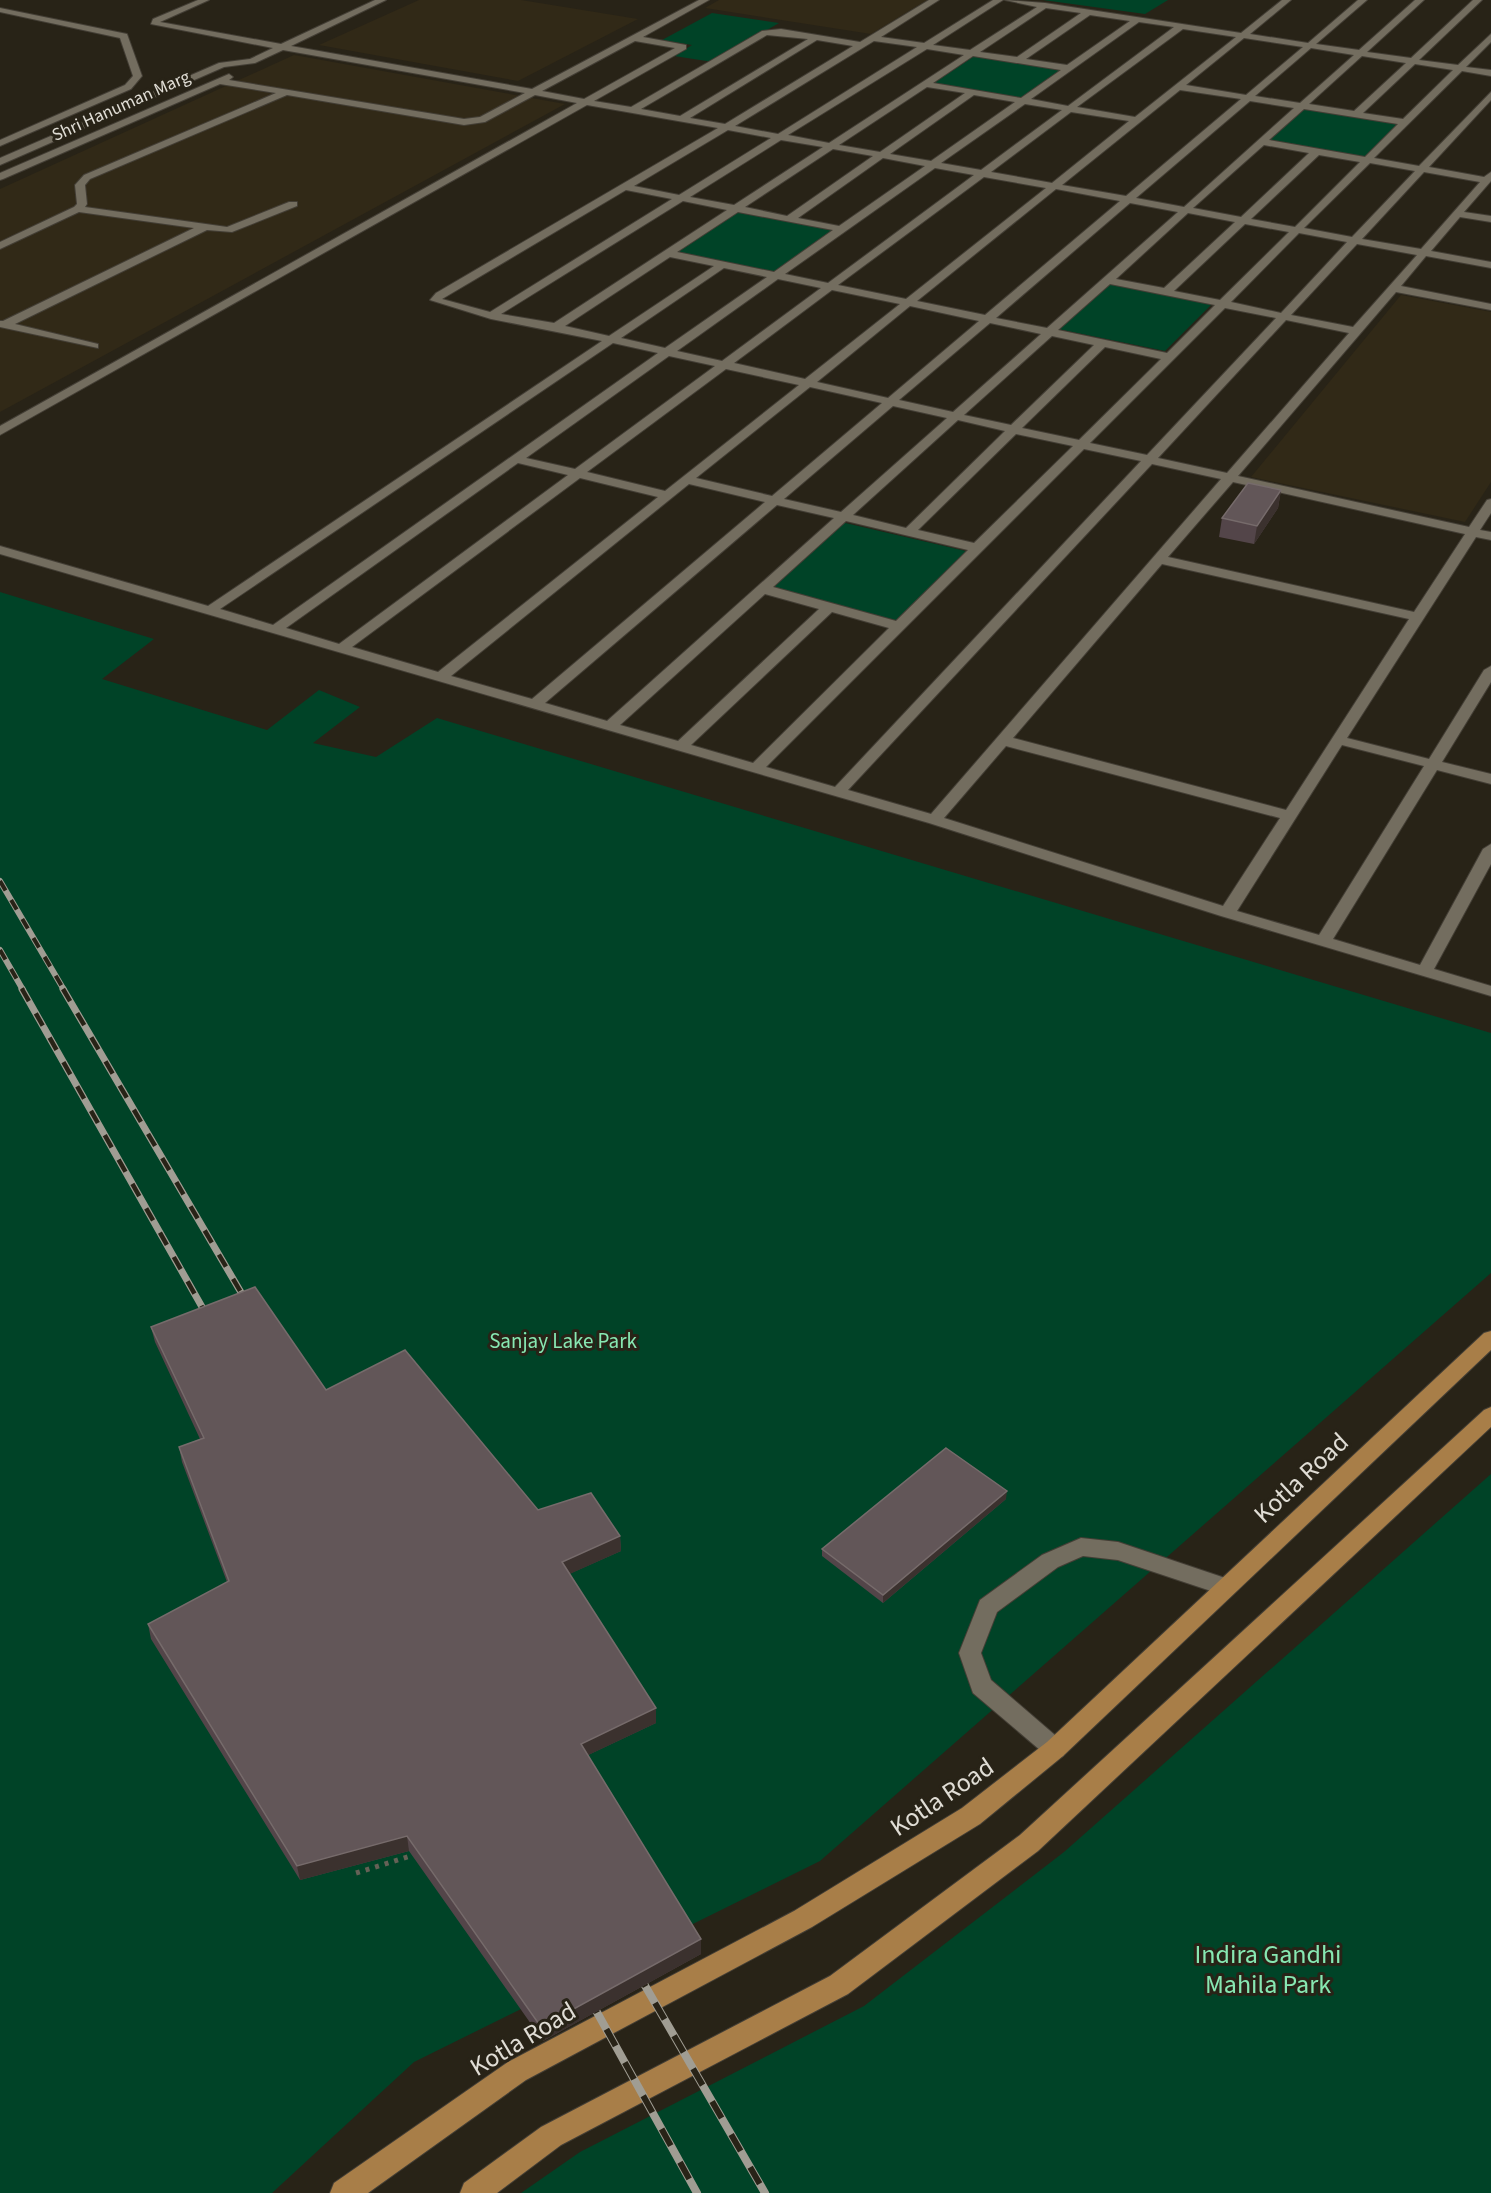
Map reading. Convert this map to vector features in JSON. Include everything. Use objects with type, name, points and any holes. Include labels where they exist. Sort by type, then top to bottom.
[{"type":"main road","name":"Kotla Road","points":[[344,2193],[517,2071],[803,1919],[971,1816],[1055,1749],[1491,1338]]},
{"type":"main road","points":[[474,2193],[551,2136],[839,1985],[1029,1843],[1491,1415]]},
{"type":"street","points":[[205,0],[156,21],[155,24],[1491,265]]},
{"type":"street","name":"Shri Hanuman Marg","points":[[0,162],[222,65],[252,61],[382,0]]},
{"type":"street","points":[[218,81],[473,122],[482,120],[705,0]]},
{"type":"street","points":[[935,0],[727,127],[435,300],[491,316],[556,327],[1491,537]]},
{"type":"street","points":[[491,316],[999,0]]},
{"type":"street","points":[[1009,0],[1491,73]]},
{"type":"street","points":[[439,678],[1287,0]]},
{"type":"street","points":[[534,705],[1364,0]]},
{"type":"street","points":[[610,726],[1420,0]]},
{"type":"street","points":[[1356,114],[1478,0]]},
{"type":"street","points":[[556,327],[1045,6]]},
{"type":"street","points":[[0,10],[124,36],[138,76],[128,87],[1,141]]},
{"type":"street","points":[[1019,60],[1089,12]]},
{"type":"street","points":[[274,630],[1137,20]]},
{"type":"street","points":[[341,649],[1180,26]]},
{"type":"street","points":[[633,110],[765,33],[781,32],[861,45]]},
{"type":"street","points":[[756,768],[1491,37]]},
{"type":"street","points":[[0,431],[683,46],[634,38]]},
{"type":"street","points":[[682,119],[816,38]]},
{"type":"street","points":[[874,38],[1068,68]]},
{"type":"street","points":[[666,57],[677,59]]},
{"type":"street","name":"Shri Hanuman Marg","points":[[0,177],[247,69],[252,61]]},
{"type":"street","points":[[699,63],[710,64]]},
{"type":"street","points":[[925,84],[1137,120]]},
{"type":"street","points":[[1178,87],[1405,122]]},
{"type":"street","points":[[0,246],[78,209],[82,204],[80,185],[87,177],[286,92]]},
{"type":"street","points":[[789,219],[973,92]]},
{"type":"street","points":[[838,792],[1491,95]]},
{"type":"street","points":[[1261,142],[1489,178]]},
{"type":"street","points":[[1166,292],[1316,152]]},
{"type":"street","points":[[934,820],[1489,178]]},
{"type":"street","points":[[625,188],[841,229]]},
{"type":"street","points":[[78,209],[228,230],[293,204]]},
{"type":"street","points":[[1457,214],[1491,219]]},
{"type":"street","points":[[2,324],[203,228]]},
{"type":"street","points":[[668,253],[1170,357]]},
{"type":"street","points":[[209,612],[723,264]]},
{"type":"street","points":[[1107,280],[1355,331]]},
{"type":"street","points":[[1392,288],[1491,307]]},
{"type":"street","points":[[2,324],[94,346]]},
{"type":"street","points":[[909,532],[1103,342]]},
{"type":"street","points":[[516,459],[667,495]]},
{"type":"street","points":[[687,480],[977,548]]},
{"type":"street","points":[[1227,913],[1491,503]]},
{"type":"street","points":[[0,550],[934,820],[1227,913],[1491,991]]},
{"type":"street","points":[[1159,559],[1418,617]]},
{"type":"street","points":[[763,589],[899,626]]},
{"type":"street","points":[[680,747],[830,607]]},
{"type":"street","points":[[1324,941],[1491,670]]},
{"type":"street","points":[[1002,740],[1290,816]]},
{"type":"street","points":[[1339,740],[1491,779]]},
{"type":"street","points":[[1424,972],[1491,849]]},
{"type":"street","points":[[1055,1749],[981,1686],[970,1653],[988,1606],[1050,1561],[1081,1547],[1118,1551],[1226,1587]]},
{"type":"path","points":[[356,1873],[420,1854]]},
{"type":"shaded area","points":[[419,0],[521,0],[638,19],[518,81],[319,45]]},
{"type":"shaded area","points":[[719,0],[927,0],[871,34],[705,8]]},
{"type":"shaded area","points":[[294,55],[565,104],[0,412],[0,189]]},
{"type":"shaded area","points":[[1401,295],[1491,312],[1491,482],[1465,522],[1251,477]]},
{"type":"green space","points":[[1043,0],[1168,0],[1145,14]]},
{"type":"green space","points":[[712,13],[779,23],[713,62],[674,56],[692,45],[662,40]]},
{"type":"green space","points":[[976,55],[1062,69],[1020,99],[932,84]]},
{"type":"green space","points":[[1303,108],[1400,123],[1365,158],[1267,141]]},
{"type":"green space","points":[[735,212],[833,230],[774,272],[675,252]]},
{"type":"green space","points":[[1109,284],[1212,304],[1165,351],[1058,329]]},
{"type":"green space","points":[[841,522],[970,552],[899,621],[769,587]]},
{"type":"green space","name":"Sanjay Lake Park","points":[[0,592],[154,639],[102,679],[267,730],[319,690],[360,707],[313,743],[376,757],[437,718],[1491,1033],[1491,1273],[820,1861],[414,2062],[272,2193],[0,2193]]},
{"type":"green space","name":"Indira Gandhi Mahila Park","points":[[1491,1474],[1491,2193],[521,2193],[580,2152],[864,2006],[1064,1852]]},
{"type":"building","points":[[1248,483],[1281,490],[1257,526],[1222,518]]},
{"type":"building","points":[[255,1287],[326,1390],[405,1350],[538,1510],[591,1493],[620,1536],[562,1562],[656,1708],[581,1744],[701,1939],[541,2027],[407,1836],[297,1866],[148,1624],[229,1581],[179,1447],[204,1438],[151,1327]]},
{"type":"building","points":[[946,1448],[1007,1491],[883,1595],[822,1549]]},
{"type":"railway","points":[[0,881],[64,990]]},
{"type":"railway","points":[[0,950],[23,990]]},
{"type":"railway","points":[[22,989],[210,1321]]},
{"type":"railway","points":[[63,989],[249,1306]]},
{"type":"railway","points":[[636,1970],[765,2193]]},
{"type":"railway","points":[[588,1996],[697,2193]]}]
